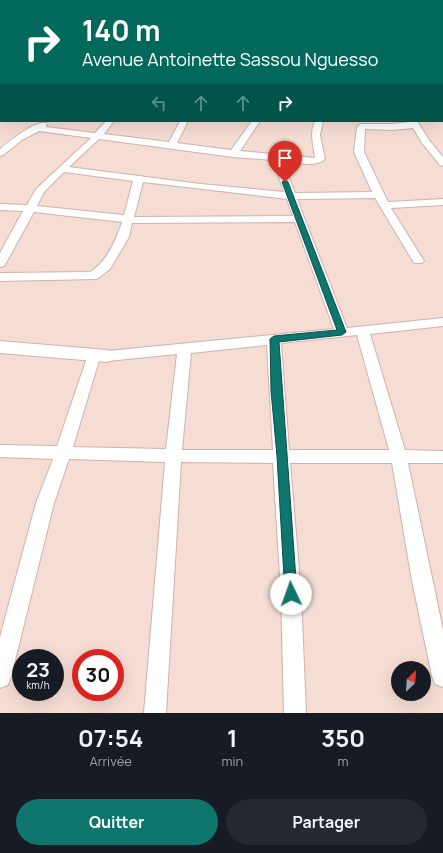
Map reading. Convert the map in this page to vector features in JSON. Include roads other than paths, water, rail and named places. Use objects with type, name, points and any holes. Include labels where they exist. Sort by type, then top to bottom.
[{"type":"street","points":[[0,153],[19,138],[48,122]]},
{"type":"street","points":[[0,263],[40,191],[97,137],[109,122]]},
{"type":"street","points":[[171,146],[183,122]]},
{"type":"street","points":[[233,154],[255,122]]},
{"type":"street","points":[[36,128],[233,154],[277,159],[316,161],[319,160],[316,144],[318,122]]},
{"type":"street","points":[[418,261],[384,205],[359,152],[360,128],[366,126],[392,127],[414,123],[425,141],[443,163]]},
{"type":"street","points":[[277,159],[298,219],[342,332]]},
{"type":"street","points":[[62,169],[290,196],[379,195]]},
{"type":"street","points":[[0,277],[93,276],[100,273],[104,269],[123,237],[129,220],[139,178]]},
{"type":"street","points":[[384,205],[443,202]]},
{"type":"street","points":[[0,207],[129,220],[298,219]]},
{"type":"street","points":[[0,347],[101,355],[138,354],[443,322]]},
{"type":"street","points":[[362,330],[399,457],[422,581],[443,676]]},
{"type":"street","points":[[274,339],[276,391],[283,456],[290,578],[295,713]]},
{"type":"street","points":[[155,713],[164,564],[173,456],[186,348]]},
{"type":"street","points":[[0,677],[44,503],[101,355]]},
{"type":"street","points":[[0,452],[173,456],[443,457]]}]
